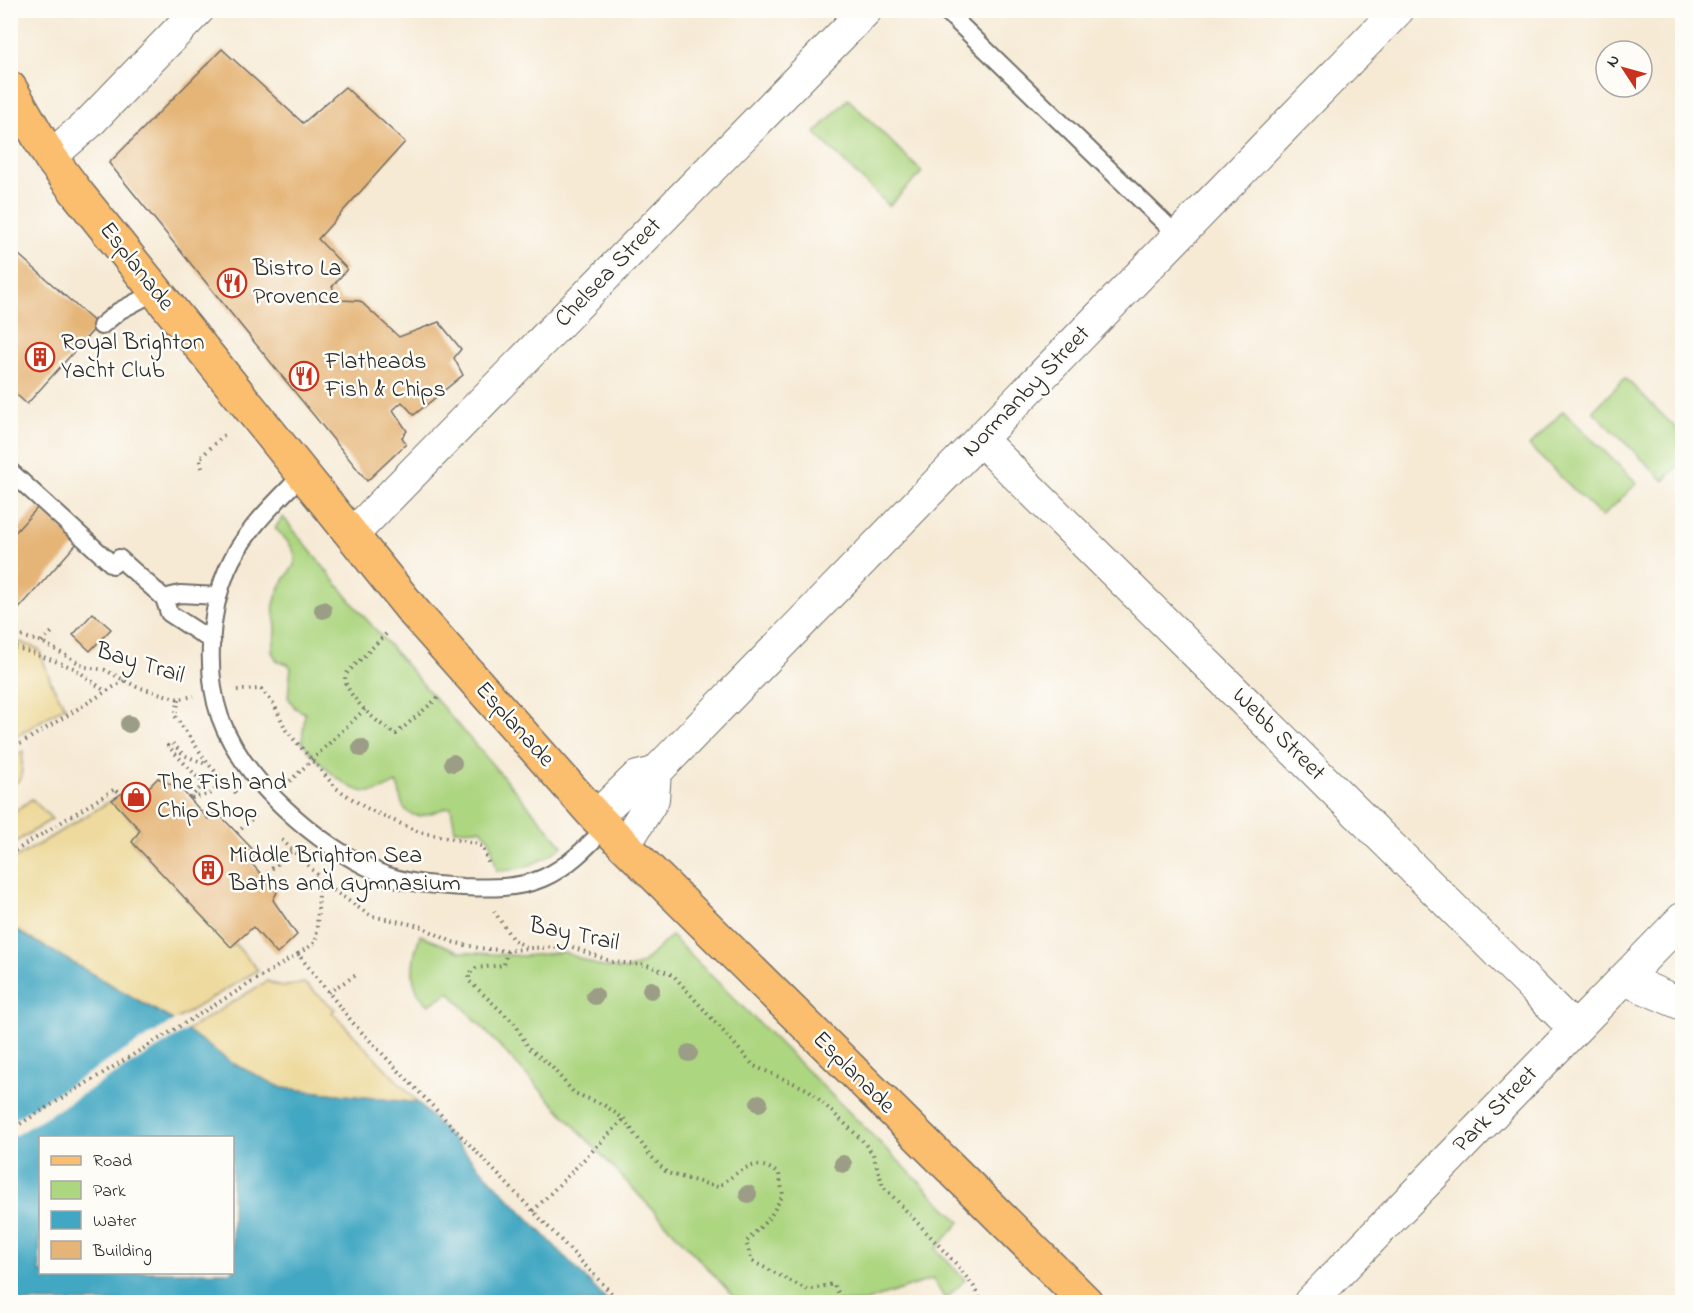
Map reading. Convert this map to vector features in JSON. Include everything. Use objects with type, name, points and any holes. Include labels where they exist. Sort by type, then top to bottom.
[{"type":"main road","name":"Esplanade","points":[[10,88],[50,157],[155,292],[302,475],[476,683],[609,830],[1086,1302]]},
{"type":"street","points":[[50,157],[89,123],[198,10]]},
{"type":"street","name":"Chelsea Street","points":[[352,535],[866,10]]},
{"type":"street","name":"Normanby Street","points":[[609,830],[637,777],[655,773],[1398,10]]},
{"type":"street","name":"Webb Street","points":[[981,440],[1575,1029]]},
{"type":"street","points":[[609,830],[653,798],[655,773]]},
{"type":"street","name":"Park Street","points":[[1310,1302],[1683,919]]},
{"type":"street","points":[[1624,979],[1683,1004]]},
{"type":"lane","points":[[945,10],[1179,237]]},
{"type":"lane","points":[[101,326],[120,311],[155,292]]},
{"type":"lane","points":[[10,471],[116,562],[164,598],[170,613],[212,641]]},
{"type":"lane","points":[[302,475],[250,531],[227,570],[218,596],[212,641],[215,693],[223,724],[244,763],[298,820],[316,835],[360,862],[397,878],[424,885],[490,888],[543,878],[580,854],[609,830]]},
{"type":"lane","points":[[164,598],[180,594],[218,596]]},
{"type":"path","points":[[202,468],[200,458],[224,435]]},
{"type":"path","points":[[42,642],[53,630]]},
{"type":"path","name":"Bay Trail","points":[[10,633],[42,642],[86,668],[105,670],[137,687],[179,699],[261,689],[274,704],[286,730],[336,788],[388,819],[418,832],[478,844],[483,848],[490,869],[490,888],[494,911],[513,939],[529,948],[572,947],[613,962],[647,965],[664,970],[673,975],[754,1065],[767,1073],[802,1085],[825,1103],[868,1147],[876,1160],[883,1186],[959,1267],[974,1287],[981,1302]]},
{"type":"path","points":[[386,634],[344,678],[345,686],[365,709],[396,734],[404,730],[440,696]]},
{"type":"path","points":[[10,645],[74,668],[105,691]]},
{"type":"path","points":[[10,750],[125,680]]},
{"type":"path","points":[[285,786],[365,709]]},
{"type":"path","points":[[209,765],[184,755],[172,743],[168,746],[204,784],[190,798],[210,794],[224,781]]},
{"type":"path","points":[[10,854],[115,789],[120,793]]},
{"type":"path","points":[[237,833],[257,814]]},
{"type":"path","points":[[263,877],[292,849]]},
{"type":"path","points":[[10,1130],[316,942],[320,878]]},
{"type":"path","points":[[507,951],[504,965],[476,969],[469,974],[469,981],[515,1024],[528,1047],[551,1066],[574,1093],[604,1105],[624,1119],[649,1154],[667,1173],[718,1187],[753,1164],[768,1166],[779,1174],[783,1195],[770,1216],[746,1242],[752,1261],[808,1290],[833,1284],[844,1302]]},
{"type":"path","points":[[298,954],[353,1023],[620,1302]]},
{"type":"path","points":[[328,992],[358,974]]},
{"type":"path","points":[[533,1211],[624,1119]]},
{"type":"green space","points":[[848,99],[922,172],[889,206],[815,133]]},
{"type":"green space","points":[[1625,378],[1682,434],[1682,462],[1664,481],[1593,411]]},
{"type":"green space","points":[[1563,411],[1637,483],[1602,517],[1529,446]]},
{"type":"green space","points":[[283,517],[355,606],[563,846],[532,864],[497,871],[490,840],[481,829],[455,830],[451,807],[426,815],[413,815],[403,806],[396,783],[374,792],[364,792],[354,788],[324,767],[302,742],[305,713],[295,708],[288,697],[291,667],[286,663],[278,662],[272,652],[276,631],[274,605],[278,591],[295,559],[294,551],[275,528]]},
{"type":"green space","points":[[420,935],[460,952],[524,956],[564,952],[599,966],[627,970],[643,963],[671,936],[960,1222],[936,1249],[965,1280],[945,1299],[933,1279],[864,1302],[739,1302],[449,992],[429,1005],[422,998],[417,990],[413,972]]},
{"type":"sand","points":[[11,639],[39,649],[52,685],[65,706],[11,740]]},
{"type":"sand","points":[[23,751],[21,778],[11,788],[11,759]]},
{"type":"sand","points":[[32,799],[52,819],[11,845],[11,814]]},
{"type":"sand","points":[[112,800],[140,830],[132,842],[231,947],[235,944],[258,970],[174,1021],[11,927],[11,861]]},
{"type":"sand","points":[[267,981],[282,987],[304,983],[335,1009],[332,1012],[418,1103],[282,1088],[232,1063],[187,1030]]},
{"type":"water","points":[[10,927],[174,1021],[232,1063],[282,1088],[418,1103],[608,1302],[11,1302]]},
{"type":"pier","points":[[176,1019],[189,1029],[11,1138],[11,1121]]},
{"type":"building","points":[[222,49],[303,123],[345,87],[405,142],[318,239],[347,269],[332,287],[341,300],[360,301],[399,337],[439,322],[461,349],[454,358],[463,375],[414,415],[402,402],[393,410],[407,431],[402,437],[406,444],[367,481],[109,163]]},
{"type":"building","name":"Royal Brighton Yacht Club","points":[[10,247],[98,325],[27,404],[10,389]]},
{"type":"building","points":[[39,506],[78,542],[16,612],[10,607],[10,538]]},
{"type":"building","points":[[93,613],[111,629],[90,651],[73,635]]},
{"type":"building","name":"Middle Brighton Sea Baths and Gymnasium","points":[[158,778],[182,790],[208,819],[216,811],[259,856],[252,864],[277,892],[273,900],[297,935],[277,954],[253,927],[231,947],[132,842],[140,830],[112,800],[124,792],[134,802]]},
{"type":"place","name":"Bistro La Provence","points":[[232,283]]},
{"type":"place","name":"Royal Brighton Yacht Club","points":[[40,357]]},
{"type":"place","name":"Flatheads Fish & Chips","points":[[304,376]]},
{"type":"place","name":"The Fish and Chip Shop","points":[[136,797]]},
{"type":"place","name":"Middle Brighton Sea Baths and Gymnasium","points":[[208,870]]}]
